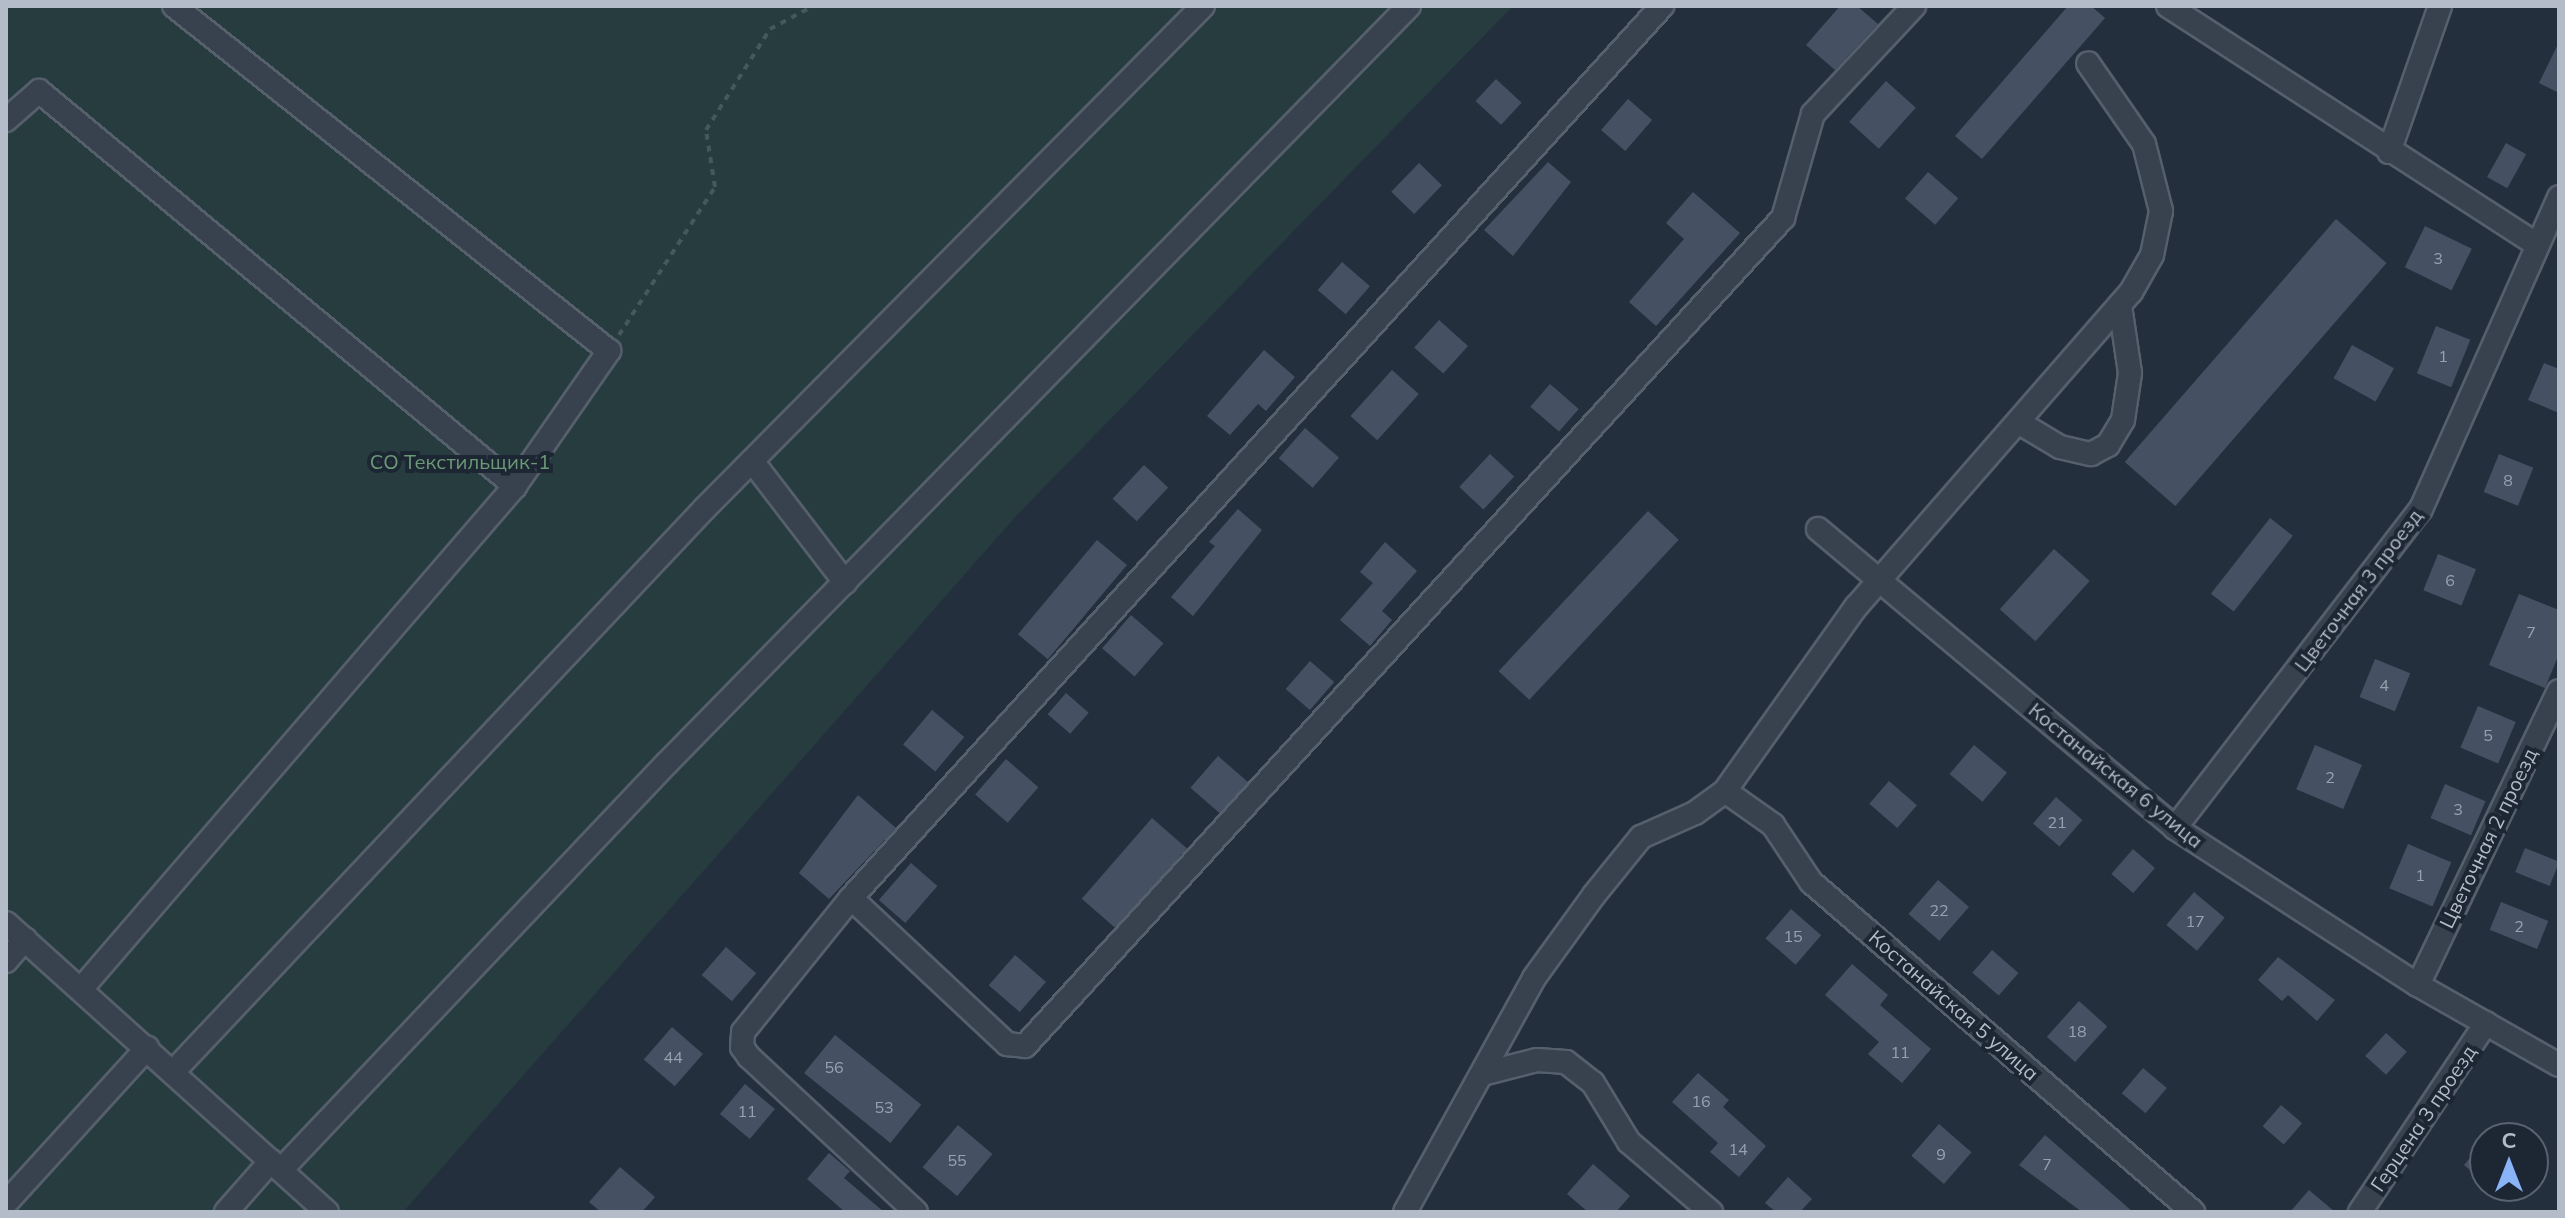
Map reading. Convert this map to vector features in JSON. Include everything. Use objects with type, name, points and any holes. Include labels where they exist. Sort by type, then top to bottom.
[{"type":"street","points":[[82,988],[515,486],[609,351],[174,6]]},
{"type":"street","points":[[173,1072],[752,461],[1203,6]]},
{"type":"street","points":[[226,1212],[276,1166],[1409,6]]},
{"type":"street","points":[[916,1212],[749,1057],[742,1047],[743,1032],[851,898],[1662,6]]},
{"type":"street","points":[[851,898],[1007,1044],[1025,1046],[1783,218],[1813,114],[1914,6]]},
{"type":"street","points":[[2168,6],[2389,152],[2467,195],[2538,245]]},
{"type":"street","points":[[2389,152],[2440,6]]},
{"type":"street","points":[[1405,1212],[1534,978],[1641,837],[1695,813],[1725,791],[1856,607],[1882,583],[2120,305],[2152,255],[2161,211],[2144,144],[2088,63]]},
{"type":"street","points":[[6,120],[39,91],[515,486]]},
{"type":"street","name":"Цветочная 3 проезд","points":[[2175,828],[2421,509],[2559,197]]},
{"type":"street","points":[[2018,422],[2060,447],[2091,454],[2108,445],[2123,420],[2130,373],[2120,305]]},
{"type":"street","points":[[752,461],[845,582]]},
{"type":"street","name":"Костанайская 6 улица","points":[[1818,529],[2175,828],[2418,985],[2559,1065]]},
{"type":"street","name":"Цветочная 2 проезд","points":[[2418,985],[2559,691]]},
{"type":"street","name":"Костанайская 5 улица","points":[[1725,791],[1773,825],[1811,882],[2193,1212]]},
{"type":"street","points":[[6,923],[82,988],[327,1212]]},
{"type":"street","points":[[6,961],[25,939]]},
{"type":"street","name":"Герцена 3 проезд","points":[[2360,1212],[2486,1023]]},
{"type":"street","points":[[6,1203],[147,1048]]},
{"type":"street","points":[[1482,1074],[1537,1060],[1566,1062],[1593,1083],[1629,1142],[1711,1212]]},
{"type":"path","points":[[609,351],[715,187],[706,130],[770,29],[813,6]]},
{"type":"green space","name":"СО Текстильщик-1","points":[[6,6],[1513,6],[1017,515],[403,1212],[6,1212]]},
{"type":"building","points":[[1840,6],[1857,6],[1878,24],[1835,70],[1806,45]]},
{"type":"building","points":[[2068,6],[2091,6],[2105,18],[1982,159],[1955,136]]},
{"type":"building","points":[[2559,42],[2559,93],[2539,83]]},
{"type":"building","points":[[1496,79],[1522,103],[1501,125],[1476,101]]},
{"type":"building","points":[[1886,81],[1916,108],[1879,149],[1849,122]]},
{"type":"building","points":[[1628,99],[1652,120],[1625,151],[1601,130]]},
{"type":"building","points":[[2506,143],[2526,154],[2507,188],[2487,177]]},
{"type":"building","points":[[1548,162],[1571,182],[1513,256],[1484,230]]},
{"type":"building","points":[[1419,163],[1442,185],[1414,214],[1391,192]]},
{"type":"building","points":[[1928,172],[1958,198],[1935,225],[1905,198]]},
{"type":"building","points":[[1693,192],[1740,233],[1656,326],[1629,302],[1684,239],[1666,223]]},
{"type":"building","points":[[2336,219],[2387,263],[2175,506],[2125,462]]},
{"type":"building","points":[[2425,226],[2472,249],[2452,290],[2405,267]]},
{"type":"building","points":[[1342,262],[1370,286],[1346,314],[1318,290]]},
{"type":"building","points":[[1439,320],[1468,346],[1443,374],[1414,347]]},
{"type":"building","points":[[2436,326],[2470,340],[2451,387],[2417,373]]},
{"type":"building","points":[[2352,345],[2394,368],[2376,402],[2334,378]]},
{"type":"building","points":[[1264,350],[1295,377],[1266,411],[1258,404],[1230,435],[1207,416]]},
{"type":"building","points":[[2544,363],[2559,369],[2559,413],[2528,400]]},
{"type":"building","points":[[1392,370],[1419,394],[1377,440],[1351,416]]},
{"type":"building","points":[[1550,384],[1579,409],[1559,432],[1530,407]]},
{"type":"building","points":[[1305,428],[1339,458],[1313,488],[1279,458]]},
{"type":"building","points":[[1490,454],[1514,477],[1483,509],[1459,487]]},
{"type":"building","points":[[2499,454],[2533,468],[2518,506],[2484,492]]},
{"type":"building","points":[[1144,465],[1168,488],[1137,521],[1113,499]]},
{"type":"building","points":[[1238,509],[1262,530],[1193,616],[1171,597],[1215,546],[1209,542]]},
{"type":"building","points":[[1648,511],[1679,540],[1529,700],[1499,671]]},
{"type":"building","points":[[2270,518],[2293,536],[2234,612],[2211,594]]},
{"type":"building","points":[[1097,540],[1127,565],[1048,659],[1018,634]]},
{"type":"building","points":[[1385,542],[1417,571],[1382,611],[1392,620],[1370,646],[1340,620],[1373,583],[1360,572]]},
{"type":"building","points":[[2054,549],[2090,581],[2035,641],[2000,609]]},
{"type":"building","points":[[2438,554],[2476,569],[2461,606],[2423,590]]},
{"type":"building","points":[[2519,594],[2559,610],[2559,654],[2545,688],[2489,665]]},
{"type":"building","points":[[1131,615],[1163,643],[1135,676],[1102,648]]},
{"type":"building","points":[[2375,659],[2410,673],[2395,711],[2360,697]]},
{"type":"building","points":[[1310,661],[1334,682],[1310,710],[1286,689]]},
{"type":"building","points":[[1066,693],[1089,713],[1070,734],[1048,714]]},
{"type":"building","points":[[2478,706],[2516,722],[2498,763],[2460,747]]},
{"type":"building","points":[[932,710],[964,737],[935,771],[903,744]]},
{"type":"building","points":[[1974,745],[2007,773],[1983,802],[1950,774]]},
{"type":"building","points":[[2315,745],[2362,765],[2343,809],[2296,789]]},
{"type":"building","points":[[1218,756],[1248,782],[1221,814],[1190,788]]},
{"type":"building","points":[[1006,759],[1038,787],[1008,823],[975,794]]},
{"type":"building","points":[[1889,781],[1917,805],[1897,828],[1869,804]]},
{"type":"building","points":[[2445,784],[2486,801],[2471,835],[2431,818]]},
{"type":"building","points":[[858,795],[896,828],[829,899],[799,873]]},
{"type":"building","points":[[2056,797],[2082,820],[2059,846],[2033,823]]},
{"type":"building","points":[[1152,818],[1187,848],[1117,929],[1082,899]]},
{"type":"building","points":[[2408,844],[2451,862],[2433,907],[2389,888]]},
{"type":"building","points":[[2525,848],[2559,862],[2550,886],[2515,872]]},
{"type":"building","points":[[2133,849],[2155,868],[2133,893],[2111,874]]},
{"type":"building","points":[[911,863],[937,886],[905,923],[879,900]]},
{"type":"building","points":[[1938,880],[1969,907],[1939,941],[1908,914]]},
{"type":"building","points":[[2194,892],[2225,918],[2197,951],[2166,925]]},
{"type":"building","points":[[2501,902],[2548,921],[2537,949],[2490,930]]},
{"type":"building","points":[[1791,909],[1821,935],[1796,965],[1765,938]]},
{"type":"building","points":[[726,947],[756,973],[732,1001],[702,975]]},
{"type":"building","points":[[1992,950],[2018,973],[1999,996],[1972,973]]},
{"type":"building","points":[[1015,955],[1046,982],[1020,1012],[989,985]]},
{"type":"building","points":[[2278,957],[2335,1000],[2317,1021],[2288,995],[2282,1001],[2258,980]]},
{"type":"building","points":[[1852,964],[1888,995],[1880,1005],[1931,1049],[1902,1083],[1868,1054],[1879,1042],[1825,995]]},
{"type":"building","points":[[2079,1001],[2107,1026],[2075,1062],[2047,1037]]},
{"type":"building","points":[[672,1027],[703,1054],[675,1086],[644,1059]]},
{"type":"building","points":[[2386,1033],[2407,1052],[2386,1075],[2365,1056]]},
{"type":"building","points":[[835,1035],[921,1105],[890,1143],[804,1073]]},
{"type":"building","points":[[2143,1068],[2167,1088],[2146,1113],[2122,1093]]},
{"type":"building","points":[[1698,1073],[1729,1100],[1723,1107],[1766,1146],[1739,1177],[1710,1152],[1718,1143],[1672,1102]]},
{"type":"building","points":[[745,1084],[775,1109],[750,1139],[720,1114]]},
{"type":"building","points":[[2281,1105],[2302,1123],[2284,1145],[2263,1126]]},
{"type":"building","points":[[1939,1124],[1971,1152],[1944,1184],[1911,1156]]},
{"type":"building","points":[[958,1125],[992,1154],[957,1196],[923,1167]]},
{"type":"building","points":[[2045,1135],[2133,1212],[2082,1212],[2019,1165]]},
{"type":"building","points":[[829,1153],[850,1171],[844,1178],[884,1212],[845,1212],[807,1179]]},
{"type":"building","points":[[1593,1164],[1630,1196],[1616,1212],[1588,1212],[1567,1194]]},
{"type":"building","points":[[620,1167],[655,1197],[642,1212],[601,1212],[589,1202]]},
{"type":"building","points":[[1788,1177],[1812,1199],[1800,1212],[1776,1212],[1765,1203]]},
{"type":"building","points":[[2309,1190],[2335,1212],[2290,1212]]}]
